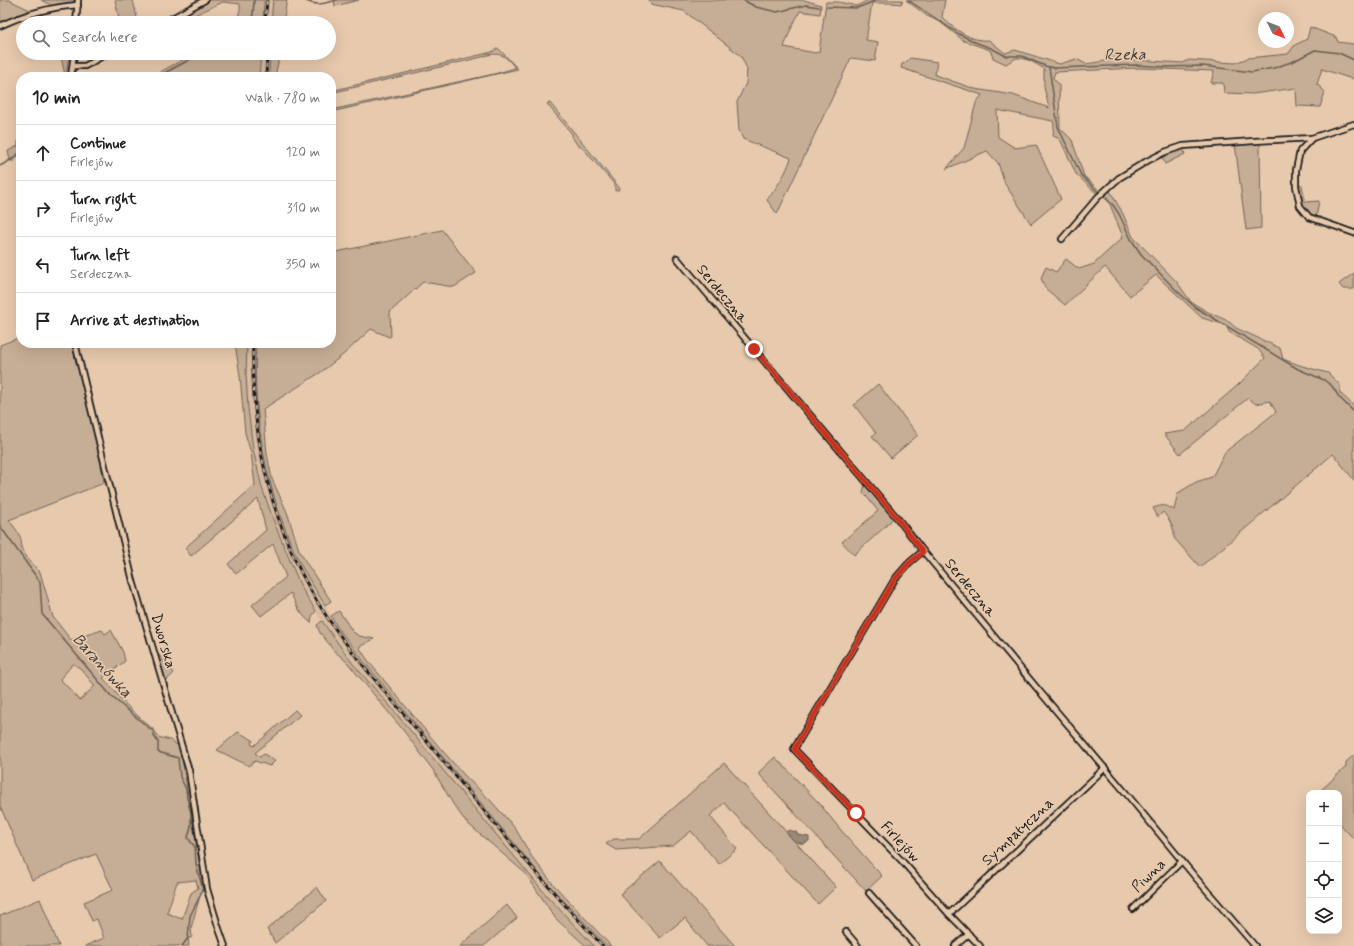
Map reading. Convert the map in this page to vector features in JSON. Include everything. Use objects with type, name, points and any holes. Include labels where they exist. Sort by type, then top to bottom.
[{"type":"street","points":[[176,16],[205,0]]},
{"type":"street","points":[[24,16],[79,2],[77,16]]},
{"type":"street","points":[[0,26],[16,19]]},
{"type":"street","points":[[72,72],[73,60]]},
{"type":"street","points":[[73,66],[85,66],[96,60]]},
{"type":"street","points":[[1062,238],[1098,197],[1119,178],[1165,152],[1183,146],[1312,138],[1354,124]]},
{"type":"street","points":[[1312,138],[1300,151],[1296,170],[1296,186],[1300,206],[1309,217],[1354,233]]},
{"type":"street","name":"Serdeczna","points":[[677,258],[898,519],[923,552],[1255,946]]},
{"type":"street","name":"Dworska","points":[[77,348],[133,581],[189,771],[207,889],[225,946]]},
{"type":"street","name":"Firlejów","points":[[923,552],[909,563],[895,579],[794,749],[902,861],[948,914],[980,946]]},
{"type":"street","name":"Sympatyczna","points":[[948,914],[1105,768]]},
{"type":"street","name":"Piwna","points":[[1133,909],[1182,861]]},
{"type":"street","points":[[869,893],[916,946]]},
{"type":"street","points":[[846,932],[858,946]]},
{"type":"street","points":[[955,946],[969,934]]},
{"type":"shaded area","points":[[0,0],[9,0],[32,11],[0,22]]},
{"type":"shaded area","points":[[41,0],[76,0],[70,4],[53,6]]},
{"type":"shaded area","points":[[115,0],[133,0],[136,16],[118,16]]},
{"type":"shaded area","points":[[209,0],[264,0],[263,16],[238,16],[240,4],[223,2],[192,16],[180,16]]},
{"type":"shaded area","points":[[264,0],[273,0],[272,16],[263,16]]},
{"type":"shaded area","points":[[273,0],[287,0],[284,16],[272,16]]},
{"type":"shaded area","points":[[334,0],[359,0],[335,6]]},
{"type":"shaded area","points":[[649,0],[804,0],[821,5],[820,14],[800,11],[784,47],[815,53],[819,52],[826,2],[839,2],[857,6],[868,0],[903,0],[901,4],[872,3],[866,40],[878,42],[875,61],[851,58],[777,214],[767,200],[781,180],[791,158],[743,139],[739,130],[737,102],[746,83],[747,69],[741,56],[684,11],[651,4]]},
{"type":"shaded area","points":[[906,0],[945,0],[942,17],[963,34],[976,39],[989,40],[1005,53],[1015,50],[1060,64],[1076,59],[1086,64],[1105,61],[1107,51],[1117,53],[1120,59],[1183,63],[1189,60],[1235,63],[1248,58],[1288,54],[1295,45],[1307,39],[1310,27],[1336,37],[1338,42],[1354,44],[1354,76],[1352,79],[1322,69],[1317,84],[1325,92],[1320,107],[1297,106],[1296,88],[1253,94],[1224,93],[1223,83],[1211,83],[1214,71],[1138,68],[1055,72],[1053,78],[1059,85],[1060,128],[1072,140],[1084,176],[1101,192],[1098,195],[1076,174],[1060,139],[1053,136],[1053,121],[997,110],[998,137],[1015,148],[1036,145],[1061,199],[1031,224],[1005,184],[998,163],[987,151],[946,169],[964,148],[976,103],[982,95],[901,68],[902,64],[910,58],[937,62],[935,75],[975,89],[1013,95],[1049,108],[1044,87],[1044,69],[1032,62],[1020,58],[1006,64],[993,58],[990,50],[964,41],[940,22],[927,16]]},
{"type":"shaded area","points":[[498,48],[518,69],[336,111],[336,109],[515,68],[501,55],[492,54],[336,92],[336,90],[492,52]]},
{"type":"shaded area","points":[[62,60],[68,60],[67,72],[64,72]]},
{"type":"shaded area","points":[[182,60],[260,60],[259,72],[160,72]]},
{"type":"shaded area","points":[[260,60],[270,60],[269,72],[259,72]]},
{"type":"shaded area","points":[[270,60],[279,60],[276,72],[269,72]]},
{"type":"shaded area","points":[[550,103],[618,186],[619,190],[615,191],[615,185],[580,145],[578,146],[572,137],[572,134],[547,104]]},
{"type":"shaded area","points":[[1260,143],[1261,228],[1246,230],[1235,144]]},
{"type":"shaded area","points":[[16,147],[16,159],[14,161],[10,161],[8,151]]},
{"type":"shaded area","points":[[1183,148],[1185,154],[1165,164],[1162,156]]},
{"type":"shaded area","points":[[1299,184],[1302,185],[1305,202],[1319,201],[1316,218],[1304,208],[1301,200]]},
{"type":"shaded area","points":[[1109,189],[1123,214],[1133,237],[1177,282],[1191,302],[1228,321],[1236,328],[1280,348],[1283,359],[1328,373],[1340,385],[1340,393],[1354,406],[1354,480],[1333,454],[1200,567],[1174,538],[1173,527],[1163,512],[1158,517],[1153,508],[1164,506],[1174,510],[1178,493],[1196,482],[1212,477],[1225,452],[1276,412],[1270,401],[1256,404],[1248,398],[1180,454],[1164,434],[1185,431],[1238,385],[1265,358],[1258,349],[1229,332],[1226,325],[1202,318],[1156,275],[1130,296],[1105,267],[1065,305],[1045,288],[1041,278],[1046,267],[1056,272],[1066,259],[1079,269],[1094,264],[1123,237],[1105,192]]},
{"type":"shaded area","points":[[442,230],[476,273],[454,287],[423,282],[390,312],[391,336],[389,337],[371,329],[344,354],[321,372],[263,409],[267,454],[272,479],[287,512],[299,550],[331,601],[325,605],[296,555],[269,478],[259,424],[255,370],[256,348],[336,348],[336,252]]},
{"type":"shaded area","points":[[1354,273],[1354,289],[1343,289],[1339,284]]},
{"type":"shaded area","points":[[16,339],[16,348],[74,348],[81,372],[104,483],[9,520],[20,537],[22,544],[21,548],[28,559],[40,572],[53,617],[71,640],[102,630],[105,634],[111,630],[123,652],[125,661],[103,678],[130,709],[155,731],[158,737],[170,740],[180,747],[203,885],[191,928],[192,937],[188,939],[189,946],[85,946],[104,938],[97,919],[92,921],[84,902],[113,890],[96,854],[32,880],[0,806],[0,345]],"holes":[[[73,664],[80,668],[95,686],[80,700],[60,679]],[[196,880],[198,888],[191,893],[182,919],[167,913],[177,882]]]},
{"type":"shaded area","points":[[236,348],[247,348],[246,375],[248,408],[253,449],[262,488],[276,527],[301,587],[316,611],[312,616],[311,623],[299,609],[291,593],[261,616],[252,605],[286,577],[273,544],[236,574],[228,564],[266,530],[258,499],[191,556],[185,548],[255,485],[251,453],[245,433]]},
{"type":"shaded area","points":[[247,348],[256,348],[259,423],[264,456],[276,503],[296,555],[338,628],[548,884],[607,946],[594,946],[547,896],[390,706],[353,664],[322,621],[301,587],[276,527],[262,488],[253,449],[246,375]]},
{"type":"shaded area","points":[[878,384],[918,435],[891,458],[872,436],[876,433],[854,405]]},
{"type":"shaded area","points":[[865,484],[893,517],[890,522],[854,555],[842,542],[878,511],[863,492]]},
{"type":"shaded area","points":[[339,611],[353,632],[359,636],[374,639],[359,647],[369,662],[440,748],[515,828],[532,857],[553,884],[611,946],[607,946],[548,884],[365,663],[338,628],[331,616]]},
{"type":"shaded area","points":[[322,621],[353,664],[390,706],[547,896],[594,946],[586,946],[556,919],[526,874],[466,822],[453,804],[433,770],[403,730],[347,662],[332,649],[320,633],[317,625]]},
{"type":"shaded area","points":[[997,642],[1038,692],[1037,693],[1024,679]]},
{"type":"shaded area","points":[[159,655],[174,673],[166,681],[158,656]]},
{"type":"shaded area","points":[[295,710],[300,715],[255,753],[260,757],[264,754],[275,761],[270,766],[255,761],[249,766],[217,750],[238,732],[253,740],[251,744],[254,746]]},
{"type":"shaded area","points":[[1354,755],[1354,839],[1342,826],[1342,790],[1321,790],[1346,767],[1346,762]]},
{"type":"shaded area","points":[[775,757],[819,803],[882,876],[866,891],[758,773]]},
{"type":"shaded area","points":[[724,763],[836,887],[818,904],[724,803],[710,816],[737,849],[719,864],[691,831],[673,846],[616,850],[606,844],[614,839],[639,839]]},
{"type":"shaded area","points":[[789,830],[796,832],[798,835],[809,837],[809,841],[803,844],[794,841],[786,832]]},
{"type":"shaded area","points":[[660,861],[735,946],[707,946],[685,918],[660,938],[620,894]]},
{"type":"shaded area","points":[[317,887],[326,901],[275,943],[267,929]]},
{"type":"shaded area","points":[[40,899],[59,946],[0,946],[0,916]]},
{"type":"shaded area","points":[[507,905],[517,918],[484,946],[460,946]]},
{"type":"waterway","name":"Rzeka","points":[[253,16],[254,0]]},
{"type":"waterway","name":"Rzeka","points":[[305,0],[317,4],[337,0]]},
{"type":"waterway","name":"Rzeka","points":[[743,0],[756,7],[777,12],[806,5],[819,7]]},
{"type":"waterway","name":"Rzeka","points":[[827,7],[857,8],[877,0]]},
{"type":"waterway","name":"Rzeka","points":[[908,0],[959,34],[977,43],[1006,56],[1022,56],[1045,66],[1054,68],[1136,65],[1166,67],[1203,66],[1252,72],[1274,68],[1294,61],[1315,50],[1339,53],[1354,60]]},
{"type":"waterway","name":"Rzeka","points":[[166,72],[189,60]]},
{"type":"waterway","points":[[1049,67],[1058,127],[1081,175],[1098,192]]},
{"type":"waterway","name":"Rzeka","points":[[0,166],[16,156]]},
{"type":"waterway","points":[[1104,197],[1113,205],[1119,214],[1131,239],[1141,254],[1195,307],[1298,369],[1324,380],[1332,386],[1339,397],[1354,412]]},
{"type":"waterway","name":"Baranówka","points":[[0,526],[40,582],[42,614],[112,697],[154,732],[154,736],[158,742],[158,752],[178,758],[180,777],[186,789],[191,813],[191,826],[188,838],[195,847],[196,864],[203,890],[190,916],[188,938],[182,946]]},
{"type":"railway","points":[[266,16],[267,0]]},
{"type":"railway","points":[[266,72],[267,60]]},
{"type":"railway","points":[[253,348],[253,379],[256,415],[261,451],[269,486],[279,520],[292,554],[308,586],[327,617],[367,670],[560,900],[603,946]]},
{"type":"route","points":[[754,349],[898,519],[923,552],[909,563],[895,579],[794,749],[856,813]]}]
